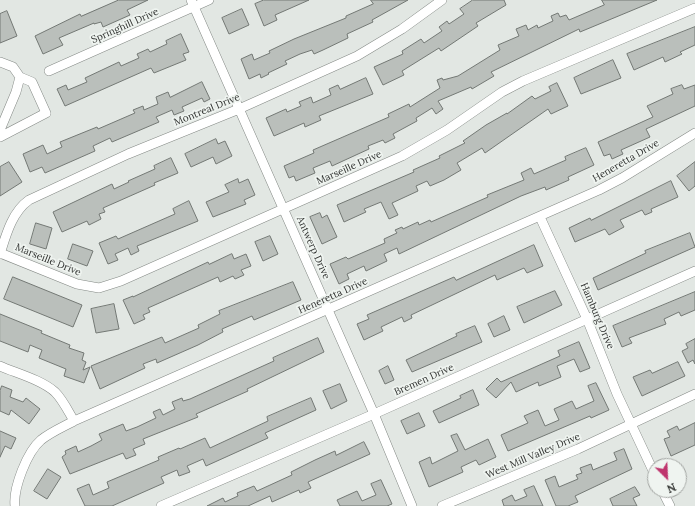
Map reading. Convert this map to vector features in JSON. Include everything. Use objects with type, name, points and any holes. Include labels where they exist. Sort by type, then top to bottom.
[{"type":"street","name":"Springhill Drive","points":[[49,72],[192,3],[209,0]]},
{"type":"street","name":"Montreal Drive","points":[[0,253],[6,235],[17,212],[22,205],[29,200],[128,154],[239,109],[357,56],[402,30],[442,0]]},
{"type":"street","name":"Antwerp Drive","points":[[192,3],[374,414],[412,506]]},
{"type":"street","name":"Marseille Drive","points":[[0,253],[77,284],[99,288],[121,281],[284,210],[402,156],[447,130],[502,92],[523,80],[695,8]]},
{"type":"street","points":[[0,62],[13,67],[20,77],[32,82],[46,113],[0,137]]},
{"type":"street","points":[[0,130],[16,92],[20,77]]},
{"type":"street","name":"Heneretta Drive","points":[[15,506],[18,485],[26,461],[35,447],[49,435],[74,421],[540,217],[622,178],[695,133]]},
{"type":"street","name":"Hamburg Drive","points":[[540,217],[587,319],[631,424],[647,458]]},
{"type":"street","name":"Bremen Drive","points":[[160,506],[374,414],[695,271]]},
{"type":"street","points":[[0,366],[44,385],[54,391],[65,403],[74,421]]},
{"type":"street","name":"West Mill Valley Drive","points":[[442,506],[578,449],[695,394]]},
{"type":"building","points":[[119,0],[148,0],[127,10],[130,15],[103,27],[101,22],[94,23],[59,38],[63,45],[43,54],[35,36],[80,14],[81,16]]},
{"type":"building","points":[[264,0],[309,0],[275,15],[277,20],[264,26],[255,4]]},
{"type":"building","points":[[371,0],[408,0],[372,20],[373,22],[347,34],[348,38],[314,54],[312,50],[300,54],[285,61],[287,64],[261,78],[260,74],[249,79],[241,59],[252,54],[254,60],[270,53],[269,51],[294,39],[346,18],[346,16],[373,4]]},
{"type":"building","points":[[473,0],[504,0],[506,5],[476,23],[478,26],[441,51],[439,48],[402,71],[404,75],[383,85],[374,67],[403,54],[402,51],[421,39],[424,43],[442,31],[439,27],[447,21],[449,24],[464,14],[460,9]]},
{"type":"building","points":[[602,0],[657,0],[580,32],[579,29],[491,72],[494,76],[472,89],[471,87],[438,101],[443,109],[436,114],[432,108],[416,118],[417,121],[393,134],[395,138],[385,143],[383,140],[368,146],[369,149],[332,166],[330,161],[313,168],[315,173],[296,181],[294,176],[289,178],[284,166],[314,153],[313,150],[389,117],[388,114],[409,104],[410,107],[440,88],[437,80],[458,76],[500,50],[498,45],[519,36],[516,29],[526,25],[528,30],[537,25],[538,28],[553,21],[551,16],[558,13],[560,17],[566,15],[569,20],[604,5]]},
{"type":"building","points":[[242,9],[249,25],[229,34],[222,18]]},
{"type":"building","points":[[7,11],[17,36],[0,43],[0,14]]},
{"type":"building","points":[[695,27],[695,45],[680,52],[682,54],[665,62],[663,57],[634,70],[627,54]]},
{"type":"building","points":[[181,34],[189,52],[183,54],[186,60],[154,73],[151,68],[65,106],[57,89],[66,85],[68,90],[87,82],[85,78],[119,62],[121,66],[139,58],[137,54],[148,49],[150,52],[167,44],[166,41]]},
{"type":"building","points":[[613,60],[621,78],[581,94],[574,78]]},
{"type":"building","points":[[366,78],[373,94],[319,116],[321,120],[305,127],[304,123],[274,136],[266,118],[286,109],[287,112],[301,106],[299,102],[311,97],[313,103],[331,95],[329,89],[338,85],[340,89]]},
{"type":"building","points":[[202,82],[210,99],[204,102],[202,98],[182,107],[184,111],[174,115],[172,110],[156,117],[159,122],[112,142],[110,138],[93,146],[95,151],[45,173],[42,167],[30,172],[23,154],[43,145],[47,154],[62,147],[60,142],[97,127],[98,129],[135,113],[133,110],[143,106],[144,110],[158,104],[156,97],[168,92],[170,97]]},
{"type":"building","points":[[557,83],[568,106],[551,114],[548,109],[485,153],[482,148],[457,163],[461,170],[444,180],[430,186],[427,181],[416,186],[418,191],[392,203],[398,215],[389,219],[381,202],[364,209],[366,212],[344,222],[337,205],[414,172],[413,170],[440,158],[439,156],[465,143],[463,141],[486,125],[507,114],[532,96],[535,99],[551,91],[549,87]]},
{"type":"building","points":[[682,85],[684,89],[695,85],[695,106],[646,129],[650,137],[621,150],[623,154],[612,159],[610,154],[604,156],[598,142],[653,117],[647,106],[673,94],[671,89]]},
{"type":"building","points":[[216,139],[218,144],[225,141],[232,156],[216,164],[213,157],[191,167],[185,154]]},
{"type":"building","points":[[586,148],[594,165],[568,177],[569,180],[546,190],[545,187],[521,196],[399,254],[397,248],[384,254],[387,261],[366,271],[364,266],[347,274],[349,279],[339,284],[330,264],[346,257],[348,259],[385,243],[384,239],[397,233],[395,230],[402,227],[403,229],[418,222],[419,225],[430,220],[431,222],[488,197],[487,195],[524,180],[521,173],[531,168],[534,174],[566,160],[565,157]]},
{"type":"building","points":[[171,158],[178,173],[103,208],[105,212],[99,214],[101,219],[89,225],[87,221],[62,232],[53,212],[112,184],[114,189],[155,169],[154,166]]},
{"type":"building","points":[[9,162],[22,182],[0,196],[0,167]]},
{"type":"building","points":[[695,162],[695,186],[689,191],[677,176]]},
{"type":"building","points":[[238,179],[239,183],[248,179],[255,195],[244,200],[246,204],[213,217],[206,202],[229,192],[225,185]]},
{"type":"building","points":[[671,181],[678,197],[651,209],[652,212],[645,215],[642,210],[620,220],[624,227],[609,235],[605,229],[575,242],[569,228],[590,218],[591,220]]},
{"type":"building","points":[[189,201],[198,221],[137,246],[139,251],[131,255],[128,248],[115,254],[118,260],[108,264],[99,243],[116,236],[118,239],[175,214],[173,209]]},
{"type":"building","points":[[320,213],[322,218],[327,215],[337,237],[322,244],[310,217]]},
{"type":"building","points":[[36,223],[52,228],[46,249],[30,244]]},
{"type":"building","points":[[690,233],[695,247],[598,290],[593,278],[646,253],[645,251]]},
{"type":"building","points":[[270,236],[278,254],[263,261],[255,242]]},
{"type":"building","points":[[73,244],[93,251],[87,266],[68,259]]},
{"type":"building","points":[[534,245],[543,266],[527,273],[524,268],[497,280],[495,275],[411,315],[412,318],[404,322],[402,317],[381,327],[383,331],[364,340],[357,324],[369,319],[367,315],[454,277],[456,280]]},
{"type":"building","points":[[232,254],[234,259],[246,254],[251,266],[241,270],[244,275],[235,279],[233,276],[220,282],[218,277],[148,308],[150,312],[143,315],[145,319],[134,324],[123,300],[133,297],[208,262],[209,264]]},
{"type":"building","points":[[13,277],[82,305],[73,327],[4,299]]},
{"type":"building","points":[[293,282],[301,300],[254,320],[252,316],[222,329],[223,332],[198,345],[157,363],[156,359],[143,364],[145,368],[100,389],[91,366],[162,337],[165,343],[199,328],[198,325],[220,314],[219,311]]},
{"type":"building","points":[[555,291],[562,305],[524,323],[517,307]]},
{"type":"building","points":[[695,292],[695,310],[681,316],[679,312],[664,319],[666,324],[629,338],[632,343],[622,347],[613,326]]},
{"type":"building","points":[[114,304],[119,329],[96,333],[91,309]]},
{"type":"building","points":[[0,314],[42,331],[41,333],[70,345],[69,348],[84,353],[82,360],[86,362],[83,370],[90,367],[84,383],[64,376],[66,369],[39,358],[42,350],[30,345],[28,352],[0,341]]},
{"type":"building","points":[[504,316],[510,330],[494,337],[488,324]]},
{"type":"building","points":[[475,326],[482,342],[412,372],[406,360],[457,336],[456,334]]},
{"type":"building","points":[[318,338],[324,352],[247,389],[248,391],[196,414],[198,417],[143,439],[145,444],[133,449],[136,455],[126,459],[123,453],[70,474],[62,457],[66,454],[65,451],[76,446],[78,452],[91,446],[102,440],[99,434],[123,424],[126,431],[137,427],[156,418],[153,412],[160,409],[163,415],[175,409],[172,402],[182,398],[183,401],[190,399],[274,361],[273,358]]},
{"type":"building","points":[[695,339],[695,364],[693,360],[688,363],[682,351],[688,348],[686,344]]},
{"type":"building","points":[[579,342],[590,368],[580,372],[574,359],[557,366],[561,377],[539,386],[538,382],[516,392],[511,382],[496,398],[486,389],[497,378],[501,382],[560,356],[558,351]]},
{"type":"building","points":[[678,362],[685,376],[642,396],[633,377],[650,370],[652,373]]},
{"type":"building","points":[[388,366],[394,380],[385,384],[379,371]]},
{"type":"building","points":[[596,383],[609,410],[591,418],[590,416],[508,451],[501,435],[528,423],[524,416],[538,410],[545,426],[559,420],[554,409],[572,401],[576,409],[594,401],[588,386]]},
{"type":"building","points":[[340,384],[347,401],[331,409],[323,391]]},
{"type":"building","points":[[2,386],[12,390],[10,397],[23,402],[26,398],[40,409],[29,424],[11,410],[9,415],[0,411],[0,391]]},
{"type":"building","points":[[473,390],[479,405],[439,423],[433,411],[461,398],[460,396]]},
{"type":"building","points":[[311,398],[316,410],[265,433],[268,438],[206,466],[203,459],[187,466],[190,472],[179,476],[177,470],[161,477],[164,483],[112,506],[85,506],[77,489],[89,484],[93,495],[109,488],[107,482],[159,460],[158,457],[205,438],[210,448],[268,421],[267,417]]},
{"type":"building","points":[[419,413],[425,426],[407,434],[401,421]]},
{"type":"building","points":[[695,423],[695,445],[671,456],[664,439],[670,437],[667,431],[677,426],[679,430]]},
{"type":"building","points":[[0,431],[16,438],[11,449],[5,446],[0,457]]},
{"type":"building","points":[[457,434],[465,450],[488,439],[496,457],[479,465],[476,460],[461,467],[463,472],[429,487],[419,462],[430,457],[432,464],[458,451],[451,436]]},
{"type":"building","points":[[364,442],[370,454],[308,482],[311,488],[300,493],[299,490],[272,502],[270,496],[248,506],[207,506],[223,498],[225,502],[238,496],[237,493],[254,486],[257,491],[292,475],[291,472],[315,460],[335,451],[336,455]]},
{"type":"building","points":[[624,449],[632,469],[575,496],[578,502],[568,506],[556,506],[545,480],[555,476],[559,487],[578,479],[576,475],[582,473],[580,468],[591,464],[593,470],[617,460],[614,453]]},
{"type":"building","points":[[48,469],[61,477],[47,499],[34,491]]},
{"type":"building","points":[[381,480],[392,504],[387,506],[340,506],[337,500],[357,491],[362,501],[376,495],[371,484]]},
{"type":"building","points":[[534,486],[543,506],[504,506],[502,500],[512,495],[515,501],[527,496],[524,490]]},
{"type":"building","points":[[635,487],[640,495],[633,498],[637,506],[613,506],[610,499]]}]
